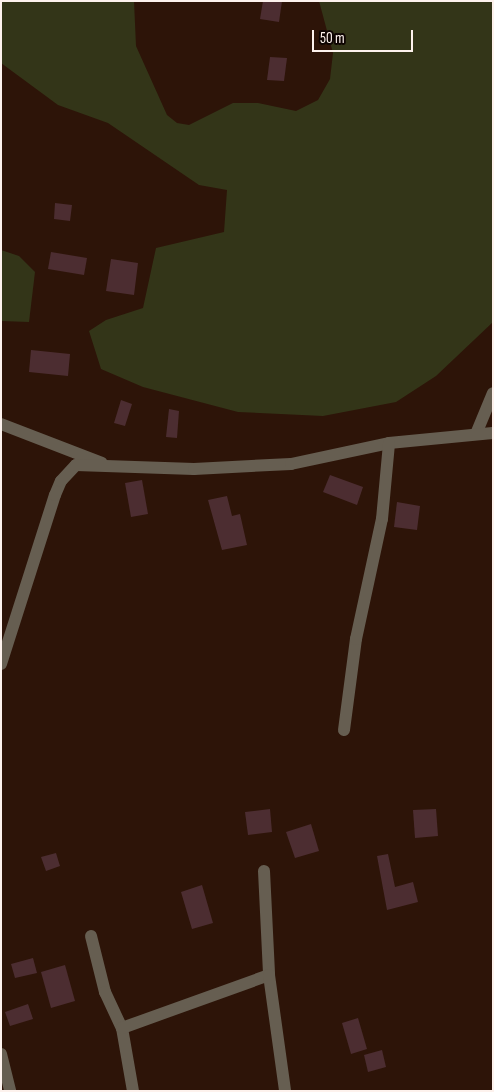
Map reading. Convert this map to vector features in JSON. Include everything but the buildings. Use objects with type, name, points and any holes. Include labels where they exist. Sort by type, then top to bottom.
[{"type":"street","points":[[476,434],[493,393]]},
{"type":"street","points":[[1,424],[109,466]]},
{"type":"street","points":[[1,664],[60,481],[76,465],[194,469],[291,464],[389,443],[493,433]]},
{"type":"street","points":[[344,730],[356,639],[382,519],[389,443]]},
{"type":"street","points":[[264,871],[268,975],[285,1091]]},
{"type":"street","points":[[90,936],[105,992],[122,1028],[133,1091]]},
{"type":"street","points":[[122,1028],[268,975]]},
{"type":"street","points":[[1,1054],[10,1091]]},
{"type":"green space","points":[[1,1],[134,1],[136,46],[167,115],[177,123],[189,125],[233,103],[258,103],[296,111],[318,100],[330,79],[333,53],[319,1],[493,1],[493,322],[436,376],[396,402],[323,416],[238,412],[143,387],[101,369],[89,331],[106,320],[143,308],[156,248],[224,232],[227,190],[199,185],[108,123],[58,105],[1,63]]},
{"type":"green space","points":[[1,250],[19,256],[35,272],[29,322],[1,321]]}]
